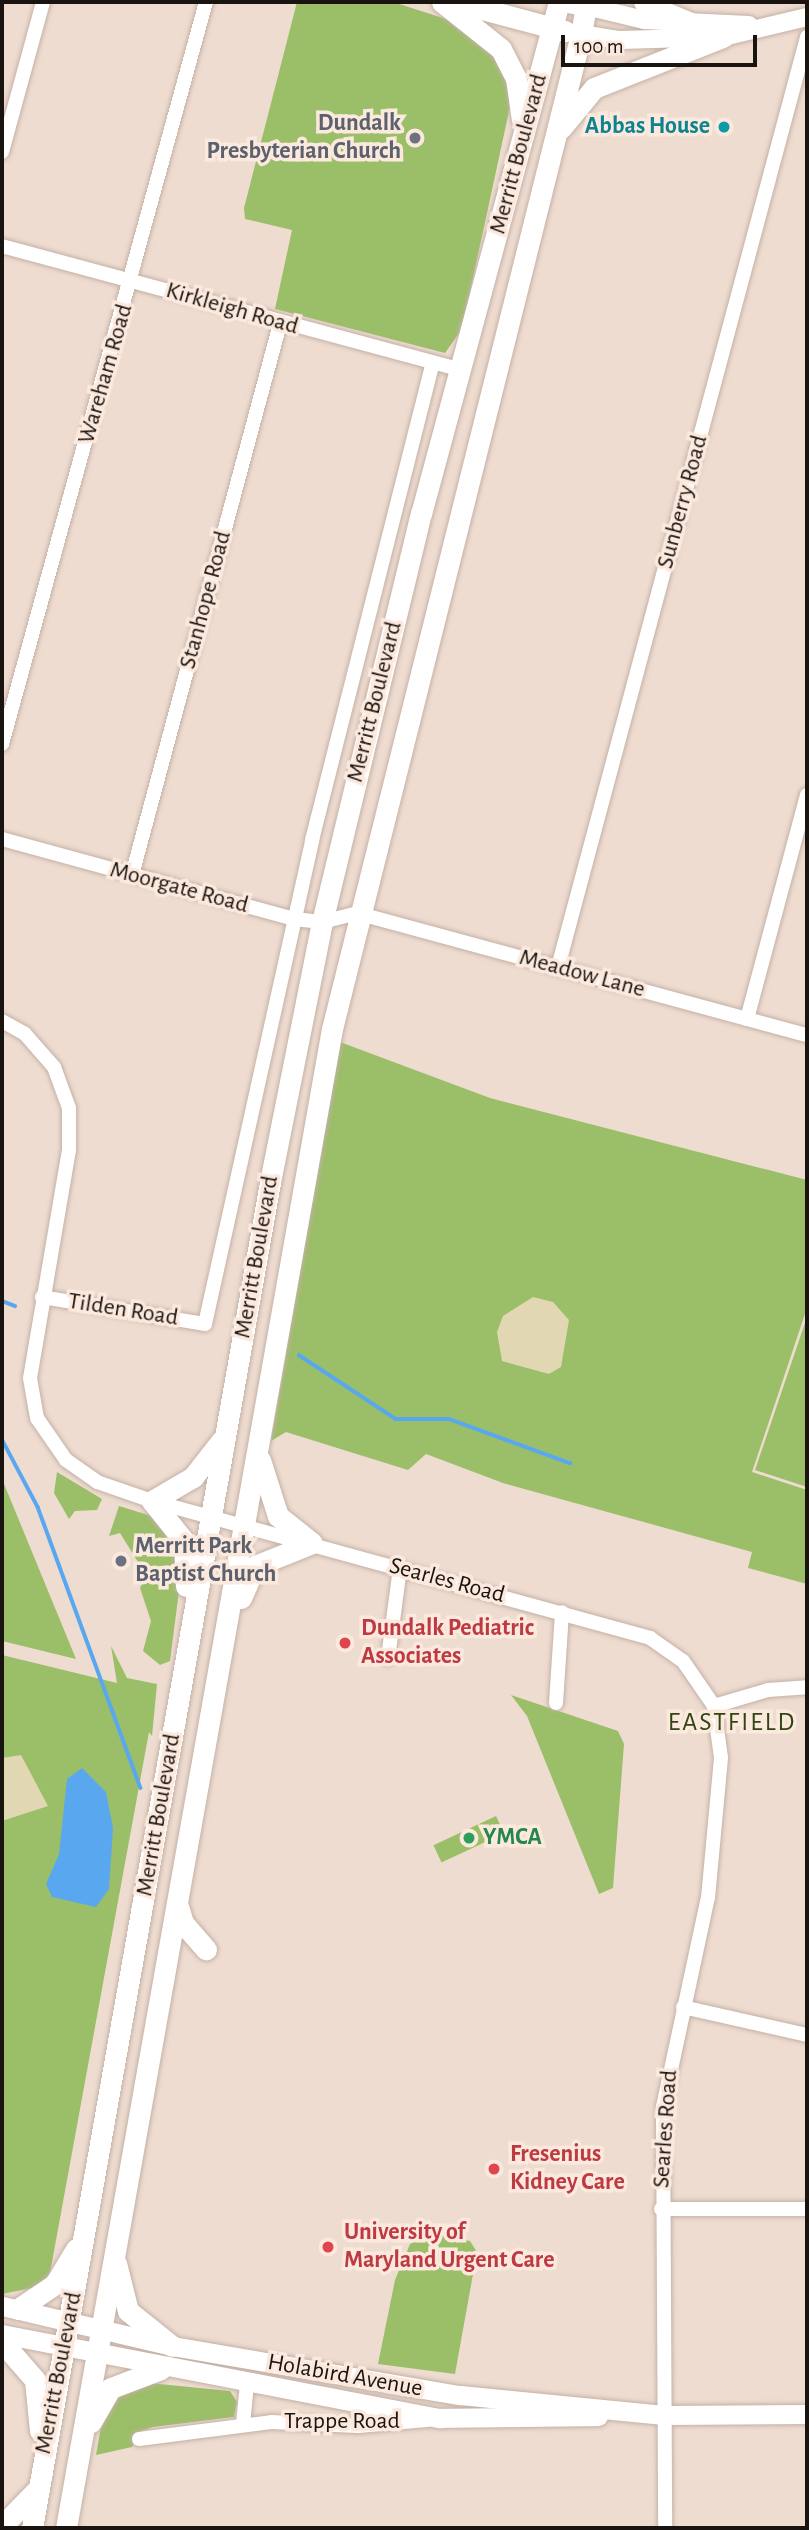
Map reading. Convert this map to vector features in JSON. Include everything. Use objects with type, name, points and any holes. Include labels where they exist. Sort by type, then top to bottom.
[{"type":"main road","points":[[442,2],[501,49],[519,89],[523,135]]},
{"type":"main road","points":[[456,2],[581,34]]},
{"type":"main road","name":"Merritt Boulevard","points":[[32,2528],[209,1518],[322,922],[559,2]]},
{"type":"main road","points":[[643,2],[691,22]]},
{"type":"main road","name":"Merritt Boulevard","points":[[66,2528],[177,1903],[203,1737],[357,914],[581,34],[581,3]]},
{"type":"main road","points":[[551,149],[567,117],[593,88],[723,37]]},
{"type":"main road","points":[[188,1646],[180,1624],[189,1561],[173,1524],[152,1501],[192,1478],[225,1435]]},
{"type":"main road","points":[[257,1443],[267,1498],[278,1517],[312,1543]]},
{"type":"main road","points":[[203,1737],[222,1694],[247,1575],[275,1554],[312,1543]]},
{"type":"main road","points":[[177,1903],[183,1923],[206,1949]]},
{"type":"main road","points":[[10,2307],[55,2284],[85,2231]]},
{"type":"main road","points":[[114,2248],[128,2311],[172,2346]]},
{"type":"main road","name":"Holabird Avenue","points":[[10,2307],[172,2346],[436,2392],[624,2413],[807,2414]]},
{"type":"main road","name":"Holabird Avenue","points":[[2,2334],[161,2369],[440,2418],[529,2421],[624,2413]]},
{"type":"main road","points":[[2,2342],[35,2380],[42,2463]]},
{"type":"main road","points":[[75,2474],[104,2395],[129,2378],[161,2369]]},
{"type":"main road","points":[[2,2526],[37,2490]]},
{"type":"street","points":[[2,152],[43,2]]},
{"type":"street","name":"Wareham Road","points":[[2,744],[132,280],[206,2]]},
{"type":"street","points":[[581,3],[691,22],[774,25]]},
{"type":"street","points":[[581,34],[620,40],[723,37],[807,17]]},
{"type":"street","name":"Sunberry Road","points":[[558,967],[807,37]]},
{"type":"street","name":"Kirkleigh Road","points":[[2,246],[132,280],[280,324],[463,370]]},
{"type":"street","name":"Stanhope Road","points":[[132,875],[280,324]]},
{"type":"street","name":"Merritt Boulevard","points":[[205,1324],[294,919],[433,363]]},
{"type":"street","points":[[747,1019],[807,795]]},
{"type":"street","name":"Moorgate Road","points":[[2,839],[294,919],[322,922],[357,914]]},
{"type":"street","name":"Meadow Lane","points":[[357,914],[807,1035]]},
{"type":"street","name":"Searles Road","points":[[2,1021],[25,1034],[54,1067],[69,1108],[69,1150],[30,1378],[46,1433],[82,1473],[152,1501],[209,1518],[312,1543],[562,1612],[660,1644],[683,1661],[714,1706],[721,1758],[708,1897],[665,2085],[662,2210],[665,2528]]},
{"type":"street","name":"Tilden Road","points":[[42,1297],[205,1324]]},
{"type":"street","points":[[388,1658],[400,1568]]},
{"type":"street","points":[[555,1703],[562,1612]]},
{"type":"street","points":[[714,1706],[758,1692],[807,1687]]},
{"type":"street","points":[[683,2007],[807,2035]]},
{"type":"street","points":[[662,2210],[807,2209]]},
{"type":"street","points":[[243,2424],[247,2384]]},
{"type":"street","name":"Trappe Road","points":[[139,2439],[243,2424],[358,2426],[440,2418]]},
{"type":"green space","points":[[297,2],[393,2],[474,28],[514,88],[462,329],[445,353],[275,309],[292,230],[245,219],[244,208]]},
{"type":"green space","points":[[340,1042],[490,1098],[807,1180],[807,1308],[752,1472],[807,1490],[807,1584],[748,1568],[752,1552],[503,1483],[426,1454],[408,1470],[286,1432],[271,1441]]},
{"type":"green space","points":[[807,1317],[807,1487],[755,1470]]},
{"type":"green space","points":[[57,1472],[102,1499],[97,1510],[75,1511],[69,1519],[54,1493]]},
{"type":"green space","points":[[2,1479],[76,1659],[2,1641]]},
{"type":"green space","points":[[119,1506],[161,1519],[173,1531],[179,1591],[170,1661],[160,1665],[143,1651],[151,1621],[140,1588],[146,1575],[120,1533],[109,1536]]},
{"type":"green space","points":[[111,1646],[127,1678],[157,1684],[152,1736],[149,1732],[50,2273],[37,2287],[2,2294],[2,1655],[117,1683]]},
{"type":"green space","points":[[511,1695],[618,1731],[624,1744],[613,1888],[599,1894],[527,1716]]},
{"type":"green space","name":"YMCA","points":[[496,1816],[504,1833],[441,1862],[433,1845]]},
{"type":"green space","points":[[433,2234],[470,2241],[477,2252],[455,2374],[378,2364],[395,2280],[410,2244]]},
{"type":"green space","points":[[139,2382],[230,2391],[237,2402],[234,2417],[153,2427],[141,2431],[132,2447],[96,2455],[105,2404]]},
{"type":"sand","points":[[533,1297],[553,1302],[569,1320],[561,1367],[549,1374],[502,1361],[497,1332],[503,1316]]},
{"type":"sand","points":[[21,1755],[48,1806],[2,1821],[2,1758]]},
{"type":"water","points":[[82,1768],[106,1792],[113,1828],[109,1889],[96,1907],[52,1897],[46,1884],[59,1854],[67,1779]]},
{"type":"waterway","points":[[2,1301],[15,1306]]},
{"type":"waterway","points":[[299,1355],[396,1419],[449,1419],[570,1463]]},
{"type":"waterway","points":[[2,1439],[38,1507],[141,1788]]},
{"type":"place","name":"Abbas House","points":[[724,127]]},
{"type":"place","name":"Dundalk Presbyterian Church","points":[[415,138]]},
{"type":"place","name":"Merritt Park Baptist Church","points":[[121,1561]]},
{"type":"place","name":"Dundalk Pediatric Associates","points":[[345,1643]]},
{"type":"place","name":"YMCA","points":[[469,1838]]},
{"type":"place","name":"Fresenius Kidney Care","points":[[494,2169]]},
{"type":"place","name":"University of Maryland Urgent Care","points":[[328,2247]]},
{"type":"district","name":"EASTFIELD","points":[[732,1723]]}]
